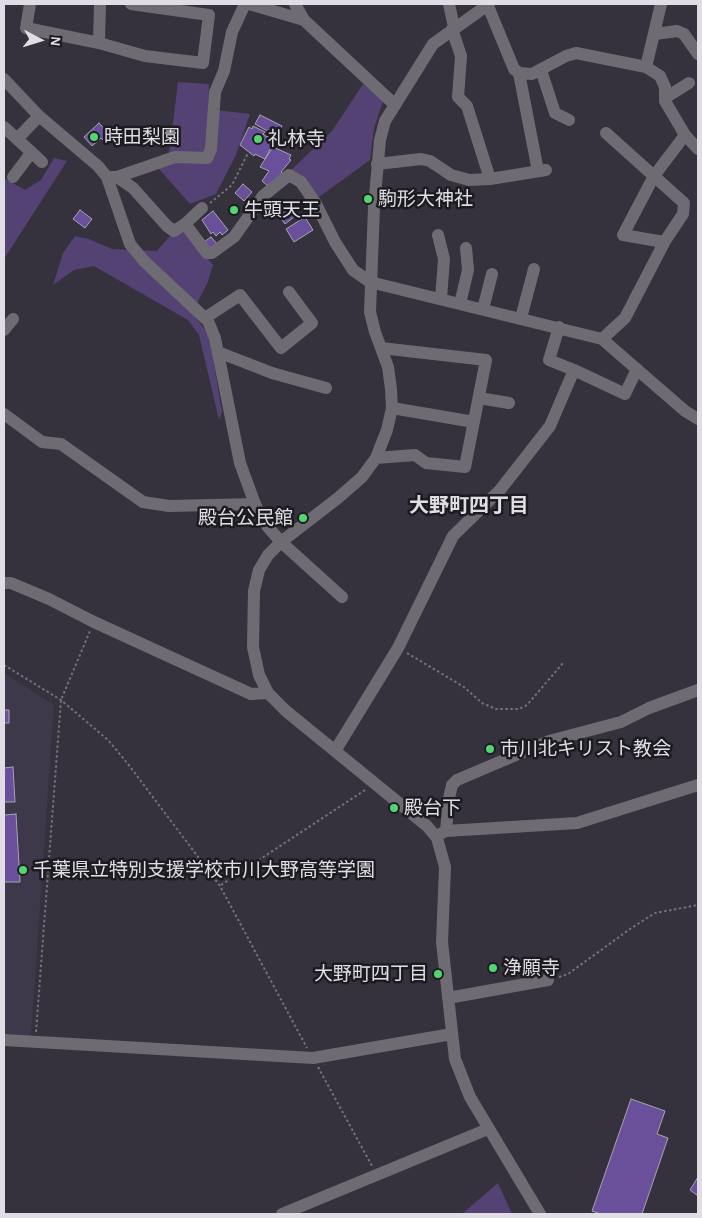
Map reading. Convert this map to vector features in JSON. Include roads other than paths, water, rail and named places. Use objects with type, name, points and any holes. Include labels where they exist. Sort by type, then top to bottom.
[{"type":"street","points":[[30,4],[26,28],[100,43],[145,56],[203,63],[209,15],[131,4]]},
{"type":"street","points":[[100,4],[100,43]]},
{"type":"street","points":[[112,177],[175,157],[207,158],[211,149],[215,92],[224,70],[232,32],[247,4],[304,20]]},
{"type":"street","points":[[295,4],[304,20],[394,104]]},
{"type":"street","points":[[449,4],[460,56],[458,97],[467,106],[490,179]]},
{"type":"street","points":[[646,67],[661,4]]},
{"type":"street","points":[[664,242],[623,235],[654,176],[694,143],[665,101],[665,87],[660,76],[646,67],[576,54],[532,74],[519,73],[514,69],[489,5],[432,44],[394,104],[380,140],[370,282],[370,312],[388,367],[392,408],[388,430],[376,458],[362,477],[281,542],[268,555],[259,570],[254,591],[253,647],[259,675],[268,693],[286,711],[427,826],[441,834],[577,822],[698,785]]},
{"type":"street","points":[[655,34],[677,31],[684,34],[698,54]]},
{"type":"street","points":[[541,70],[555,113],[569,120]]},
{"type":"street","points":[[378,164],[421,159],[430,161],[451,175],[469,180],[490,179],[542,171],[519,73]]},
{"type":"street","points":[[5,83],[39,116],[98,166],[112,177],[134,188],[167,226],[174,231],[186,224],[202,208]]},
{"type":"street","points":[[665,98],[689,83]]},
{"type":"street","points":[[17,139],[39,116]]},
{"type":"street","points":[[4,127],[42,162]]},
{"type":"street","points":[[602,339],[625,318],[664,242],[683,214],[684,203],[606,132]]},
{"type":"street","points":[[13,177],[31,153]]},
{"type":"street","points":[[186,224],[207,253],[212,253],[234,237],[263,196],[289,175],[301,182],[316,204],[335,242],[353,270],[370,282],[602,339],[685,411],[698,419]]},
{"type":"street","points":[[112,177],[130,244],[144,261],[206,318],[215,338],[240,463],[254,504],[281,542],[342,597]]},
{"type":"street","points":[[438,235],[444,259],[441,299]]},
{"type":"street","points":[[460,304],[468,270],[466,248]]},
{"type":"street","points":[[522,318],[534,269]]},
{"type":"street","points":[[483,309],[492,274]]},
{"type":"street","points":[[206,318],[240,295],[281,348],[312,323],[289,292]]},
{"type":"street","points":[[4,330],[13,319]]},
{"type":"street","points":[[559,327],[549,360],[625,394],[637,369]]},
{"type":"street","points":[[376,458],[415,455],[426,462],[465,466],[486,360],[381,348]]},
{"type":"street","points":[[218,352],[272,373],[326,388]]},
{"type":"street","points":[[335,751],[398,648],[453,536],[500,490],[550,426],[574,370]]},
{"type":"street","points":[[478,398],[509,403]]},
{"type":"street","points":[[392,408],[474,422]]},
{"type":"street","points":[[4,414],[42,442],[61,444],[143,502],[169,506],[254,504]]},
{"type":"street","points":[[4,583],[11,583],[49,599],[94,622],[250,694],[268,693]]},
{"type":"street","points":[[540,1214],[488,1129],[461,1078],[452,1034],[442,942],[445,867],[441,834],[452,785],[457,780],[549,741],[621,722],[649,708],[698,690]]},
{"type":"street","points":[[448,998],[548,980]]},
{"type":"street","points":[[4,1040],[313,1058],[452,1034]]},
{"type":"street","points":[[282,1214],[488,1129]]},
{"type":"place","name":"時田梨園","points":[[94,137]]},
{"type":"place","name":"礼林寺","points":[[258,139]]},
{"type":"place","name":"駒形大神社","points":[[368,199]]},
{"type":"place","name":"牛頭天王","points":[[234,210]]},
{"type":"place","name":"殿台公民館","points":[[303,518]]},
{"type":"place","name":"市川北キリスト教会","points":[[490,749]]},
{"type":"place","name":"殿台下","points":[[394,808]]},
{"type":"place","name":"千葉県立特別支援学校市川大野高等学園","points":[[23,870]]},
{"type":"place","name":"浄願寺","points":[[493,968]]},
{"type":"place","name":"大野町四丁目","points":[[438,974]]},
{"type":"district","name":"大野町四丁目","points":[[469,506]]}]
